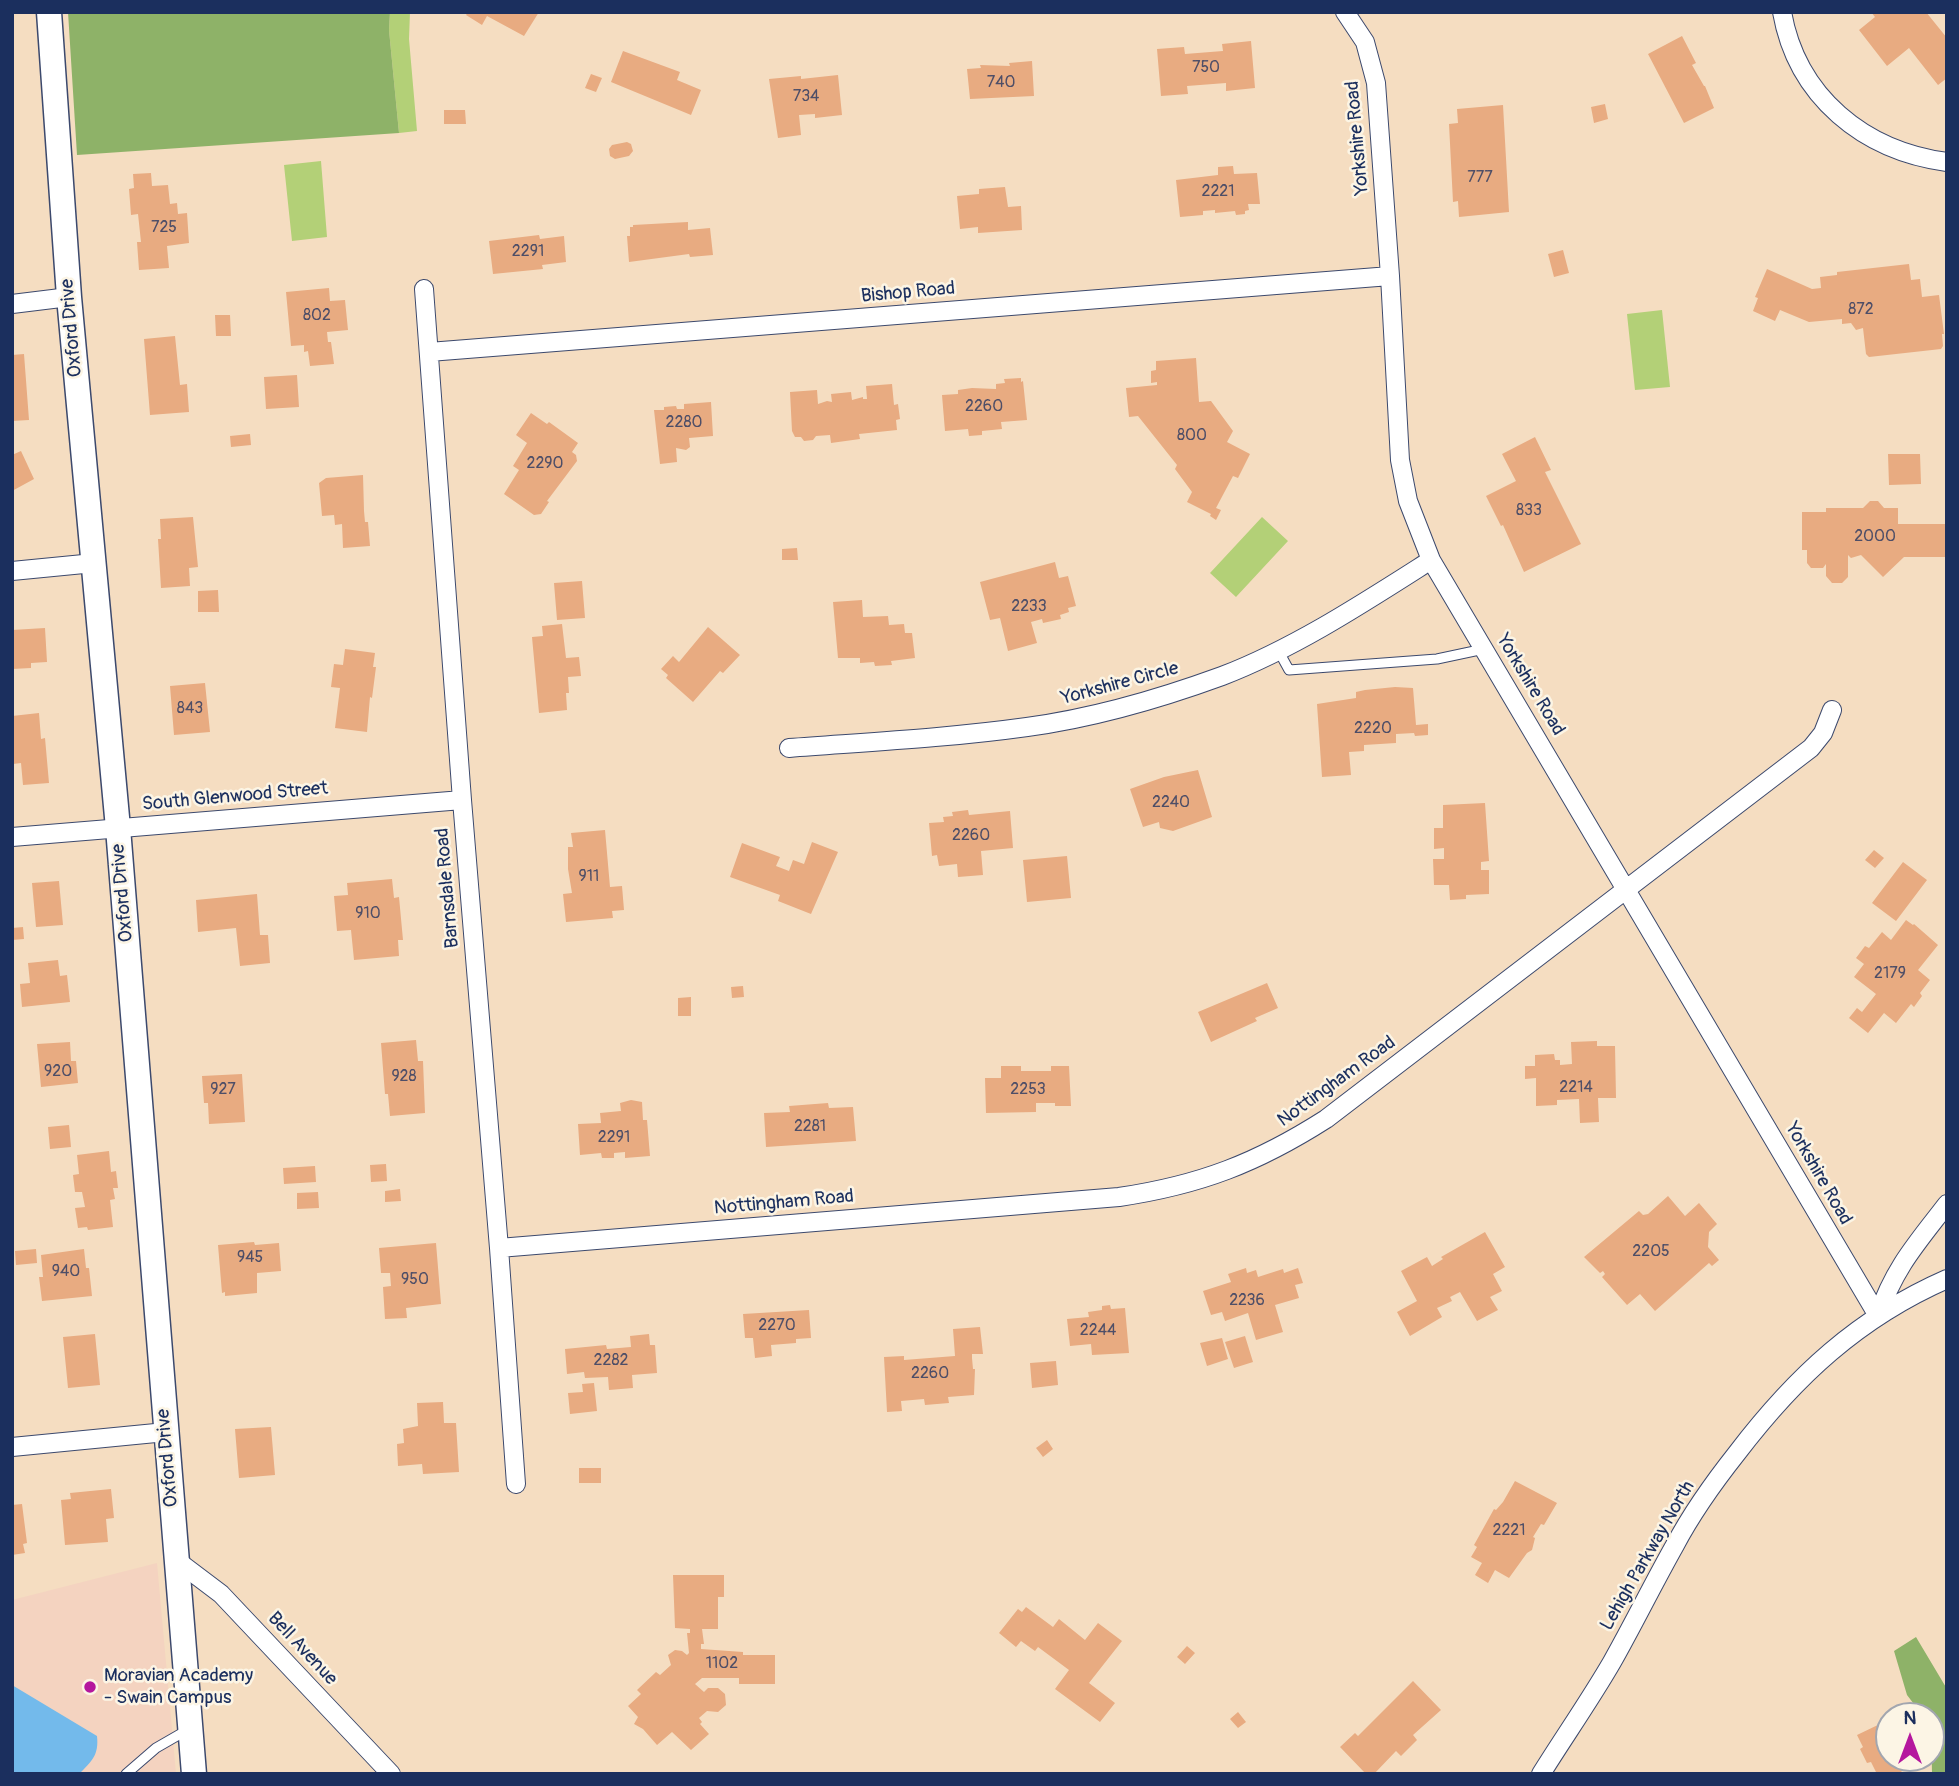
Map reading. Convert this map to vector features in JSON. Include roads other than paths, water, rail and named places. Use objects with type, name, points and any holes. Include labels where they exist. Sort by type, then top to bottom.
[{"type":"main road","name":"Oxford Drive","points":[[49,12],[69,297],[118,828],[194,1774]]},
{"type":"street","name":"Yorkshire Road","points":[[1345,12],[1365,42],[1373,66],[1390,276],[1400,460],[1408,501],[1431,560],[1878,1316]]},
{"type":"street","points":[[1782,12],[1791,46],[1802,69],[1816,91],[1838,115],[1863,134],[1892,149],[1922,159],[1947,162]]},
{"type":"street","name":"Bishop Road","points":[[429,352],[1390,276]]},
{"type":"street","name":"Barnsdale Road","points":[[424,289],[516,1484]]},
{"type":"street","points":[[12,304],[69,297]]},
{"type":"street","name":"Yorkshire Circle","points":[[789,748],[1029,727],[1142,703],[1224,675],[1278,650],[1365,603],[1431,560]]},
{"type":"street","points":[[12,571],[94,563]]},
{"type":"street","name":"Nottingham Road","points":[[499,1248],[1119,1197],[1206,1179],[1248,1163],[1288,1143],[1326,1119],[1811,748],[1823,733],[1832,710]]},
{"type":"street","name":"South Glenwood Street","points":[[12,837],[462,800]]},
{"type":"street","points":[[1878,1316],[1887,1288],[1900,1265],[1947,1204]]},
{"type":"street","name":"Lehigh Parkway North","points":[[1541,1774],[1610,1665],[1675,1545],[1723,1471],[1769,1411],[1802,1376],[1838,1344],[1878,1316],[1947,1279]]},
{"type":"street","points":[[12,1447],[166,1432]]},
{"type":"street","name":"Bell Avenue","points":[[176,1560],[221,1594],[391,1774]]},
{"type":"lane","points":[[1278,650],[1289,670],[1437,659],[1484,649]]},
{"type":"lane","points":[[126,1774],[156,1748],[190,1728]]},
{"type":"water","points":[[12,1685],[97,1736],[94,1757],[79,1774],[12,1774]]},
{"type":"place","name":"Moravian Academy - Swain Campus","points":[[90,1687]]}]
